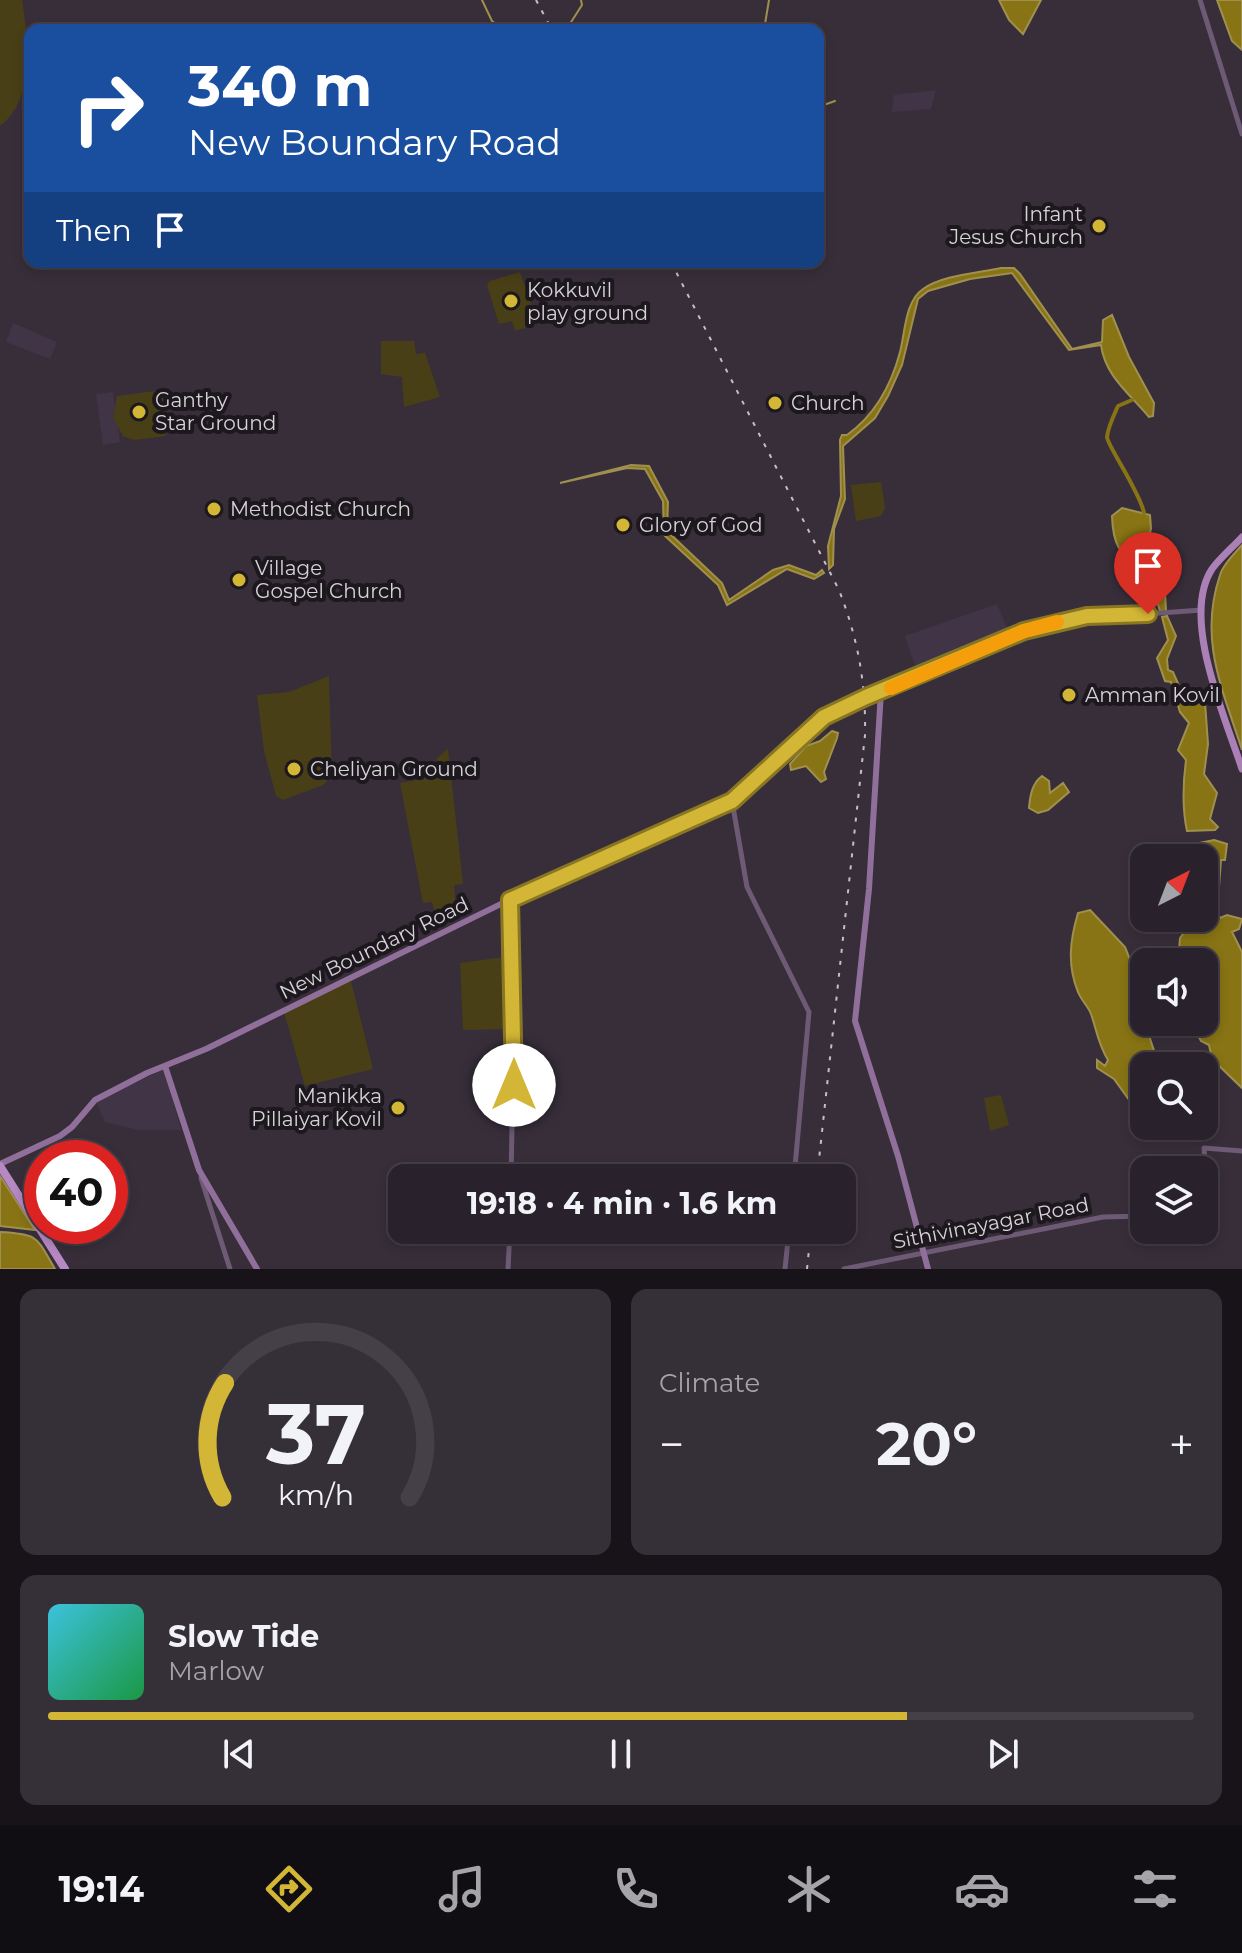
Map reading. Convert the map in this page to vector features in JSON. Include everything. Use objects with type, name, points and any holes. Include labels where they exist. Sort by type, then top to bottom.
[{"type":"highway","points":[[0,1165],[65,1269]]},
{"type":"main road","points":[[1242,537],[1212,569],[1204,588],[1203,610],[1216,695],[1242,769]]},
{"type":"main road","points":[[881,691],[869,889],[855,1021],[898,1156],[928,1269]]},
{"type":"main road","name":"New Boundary Road","points":[[0,1165],[60,1136],[95,1100],[510,900],[732,801],[824,717],[881,691]]},
{"type":"main road","points":[[165,1066],[199,1170],[257,1269]]},
{"type":"street","points":[[1200,0],[1242,134]]},
{"type":"street","name":"New Boundary Road","points":[[881,691],[1049,624],[1087,616],[1159,615],[1203,610]]},
{"type":"street","points":[[732,801],[747,887],[809,1012],[795,1164]]},
{"type":"street","points":[[510,900],[514,1011],[511,1164]]},
{"type":"street","points":[[1204,1156],[1204,1148],[1242,1151]]},
{"type":"street","points":[[199,1170],[230,1269]]},
{"type":"street","name":"Sithivinayagar Road","points":[[844,1269],[1103,1217],[1130,1216]]},
{"type":"street","points":[[508,1269],[509,1244]]},
{"type":"street","points":[[785,1269],[788,1244]]},
{"type":"shaded area","points":[[0,0],[22,0],[25,24],[24,84],[12,114],[0,126]]},
{"type":"shaded area","points":[[999,0],[1041,0],[1023,34],[1009,20]]},
{"type":"shaded area","points":[[1217,0],[1242,0],[1242,50],[1232,41]]},
{"type":"shaded area","points":[[936,90],[931,109],[892,112],[894,95]]},
{"type":"shaded area","points":[[1014,268],[1020,274],[1072,349],[1102,342],[1103,320],[1112,315],[1129,357],[1154,403],[1153,416],[1149,417],[1113,375],[1101,345],[1069,350],[1012,273],[970,279],[928,291],[918,299],[902,365],[888,396],[875,418],[843,446],[845,499],[834,529],[833,565],[829,569],[828,546],[841,496],[840,440],[842,435],[847,435],[866,418],[887,388],[917,294],[940,281]]},
{"type":"shaded area","name":"Kokkuvil play ground","points":[[520,272],[535,316],[525,328],[515,331],[512,321],[499,324],[487,285],[490,281]]},
{"type":"shaded area","points":[[13,323],[57,342],[50,359],[6,342]]},
{"type":"shaded area","points":[[381,341],[414,341],[416,354],[425,353],[440,397],[404,407],[402,377],[381,374]]},
{"type":"shaded area","name":"Ganthy Star Ground","points":[[163,390],[166,436],[134,440],[123,436],[113,418],[117,396]]},
{"type":"shaded area","points":[[113,392],[120,442],[103,445],[96,394]]},
{"type":"shaded area","points":[[631,465],[649,466],[668,502],[667,531],[722,583],[729,600],[773,570],[789,565],[816,575],[822,570],[824,573],[814,579],[787,569],[727,605],[718,585],[664,535],[663,501],[645,469],[627,468],[560,483]]},
{"type":"shaded area","points":[[881,482],[885,508],[881,516],[856,521],[851,485]]},
{"type":"shaded area","points":[[1122,508],[1150,515],[1151,529],[1145,549],[1165,592],[1166,611],[1160,611],[1148,578],[1116,542],[1112,516]]},
{"type":"shaded area","points":[[1242,545],[1242,750],[1221,685],[1212,643],[1211,621],[1222,571]]},
{"type":"shaded area","points":[[997,604],[1010,635],[918,675],[905,636]]},
{"type":"shaded area","points":[[1167,616],[1176,636],[1167,659],[1168,670],[1173,672],[1184,697],[1200,694],[1205,702],[1208,744],[1204,774],[1217,793],[1210,819],[1218,827],[1215,830],[1187,831],[1184,813],[1186,760],[1178,750],[1189,723],[1180,712],[1171,682],[1165,681],[1157,658],[1168,640],[1162,617]]},
{"type":"shaded area","points":[[329,676],[332,776],[323,785],[283,800],[276,796],[264,751],[257,695],[289,692]]},
{"type":"shaded area","points":[[832,731],[838,733],[824,772],[826,779],[821,782],[806,766],[791,770],[790,764],[806,746],[820,741]]},
{"type":"shaded area","points":[[448,749],[463,884],[454,885],[456,910],[435,913],[432,902],[423,903],[400,783],[422,779],[422,773],[439,773],[437,758]]},
{"type":"shaded area","points":[[1042,776],[1049,781],[1050,793],[1063,783],[1069,792],[1048,810],[1038,813],[1029,808],[1029,803],[1034,786]]},
{"type":"shaded area","points":[[1214,840],[1227,844],[1225,860],[1221,860],[1219,887],[1218,844],[1199,843]]},
{"type":"shaded area","points":[[1090,910],[1125,947],[1130,960],[1130,1036],[1149,1036],[1154,1052],[1130,1052],[1130,1101],[1114,1079],[1097,1068],[1097,1060],[1105,1066],[1108,1060],[1091,1014],[1079,995],[1071,962],[1078,913]]},
{"type":"shaded area","points":[[1218,914],[1220,918],[1227,915],[1242,919],[1239,929],[1232,932],[1242,952],[1242,1088],[1218,1065],[1218,1052],[1210,1052],[1209,1045],[1198,1036],[1218,1036],[1218,948],[1179,948],[1184,932],[1218,932]]},
{"type":"shaded area","points":[[512,956],[512,1029],[463,1030],[460,963]]},
{"type":"shaded area","points":[[351,981],[373,1069],[305,1086],[284,1012]]},
{"type":"shaded area","points":[[164,1069],[181,1130],[138,1130],[105,1122],[96,1102]]},
{"type":"shaded area","points":[[1001,1095],[1009,1125],[990,1131],[984,1098]]},
{"type":"shaded area","points":[[0,1176],[24,1213],[24,1229],[0,1226]]},
{"type":"shaded area","points":[[0,1232],[24,1234],[24,1244],[40,1244],[55,1269],[0,1269]]},
{"type":"waterway","points":[[482,0],[496,24]]},
{"type":"waterway","points":[[570,24],[582,5],[581,0]]},
{"type":"waterway","points":[[765,24],[769,0]]},
{"type":"waterway","points":[[824,105],[835,101]]},
{"type":"waterway","points":[[1132,400],[1118,406],[1107,437],[1137,493],[1144,513]]},
{"type":"railway","points":[[536,0],[549,24]]},
{"type":"railway","points":[[674,268],[839,590],[860,661],[865,735],[819,1164]]},
{"type":"railway","points":[[807,1269],[810,1244]]},
{"type":"slow traffic","points":[[891,688],[1024,631],[1057,622]]},
{"type":"place","name":"Infant Jesus Church","points":[[1099,226]]},
{"type":"place","name":"Kokkuvil play ground","points":[[511,301]]},
{"type":"place","name":"Church","points":[[775,403]]},
{"type":"place","name":"Ganthy Star Ground","points":[[139,412]]},
{"type":"place","name":"Methodist Church","points":[[214,509]]},
{"type":"place","name":"Glory of God","points":[[623,525]]},
{"type":"place","name":"Village Gospel Church","points":[[239,580]]},
{"type":"place","name":"Amman Kovil","points":[[1069,695]]},
{"type":"place","name":"Cheliyan Ground","points":[[294,769]]},
{"type":"place","name":"Manikka Pillaiyar Kovil","points":[[398,1108]]},
{"type":"route","points":[[514,1085],[514,957],[510,900],[695,821],[732,801],[824,717],[866,697],[942,668],[1024,631],[1061,620],[1087,616],[1127,618],[1148,614]]}]
